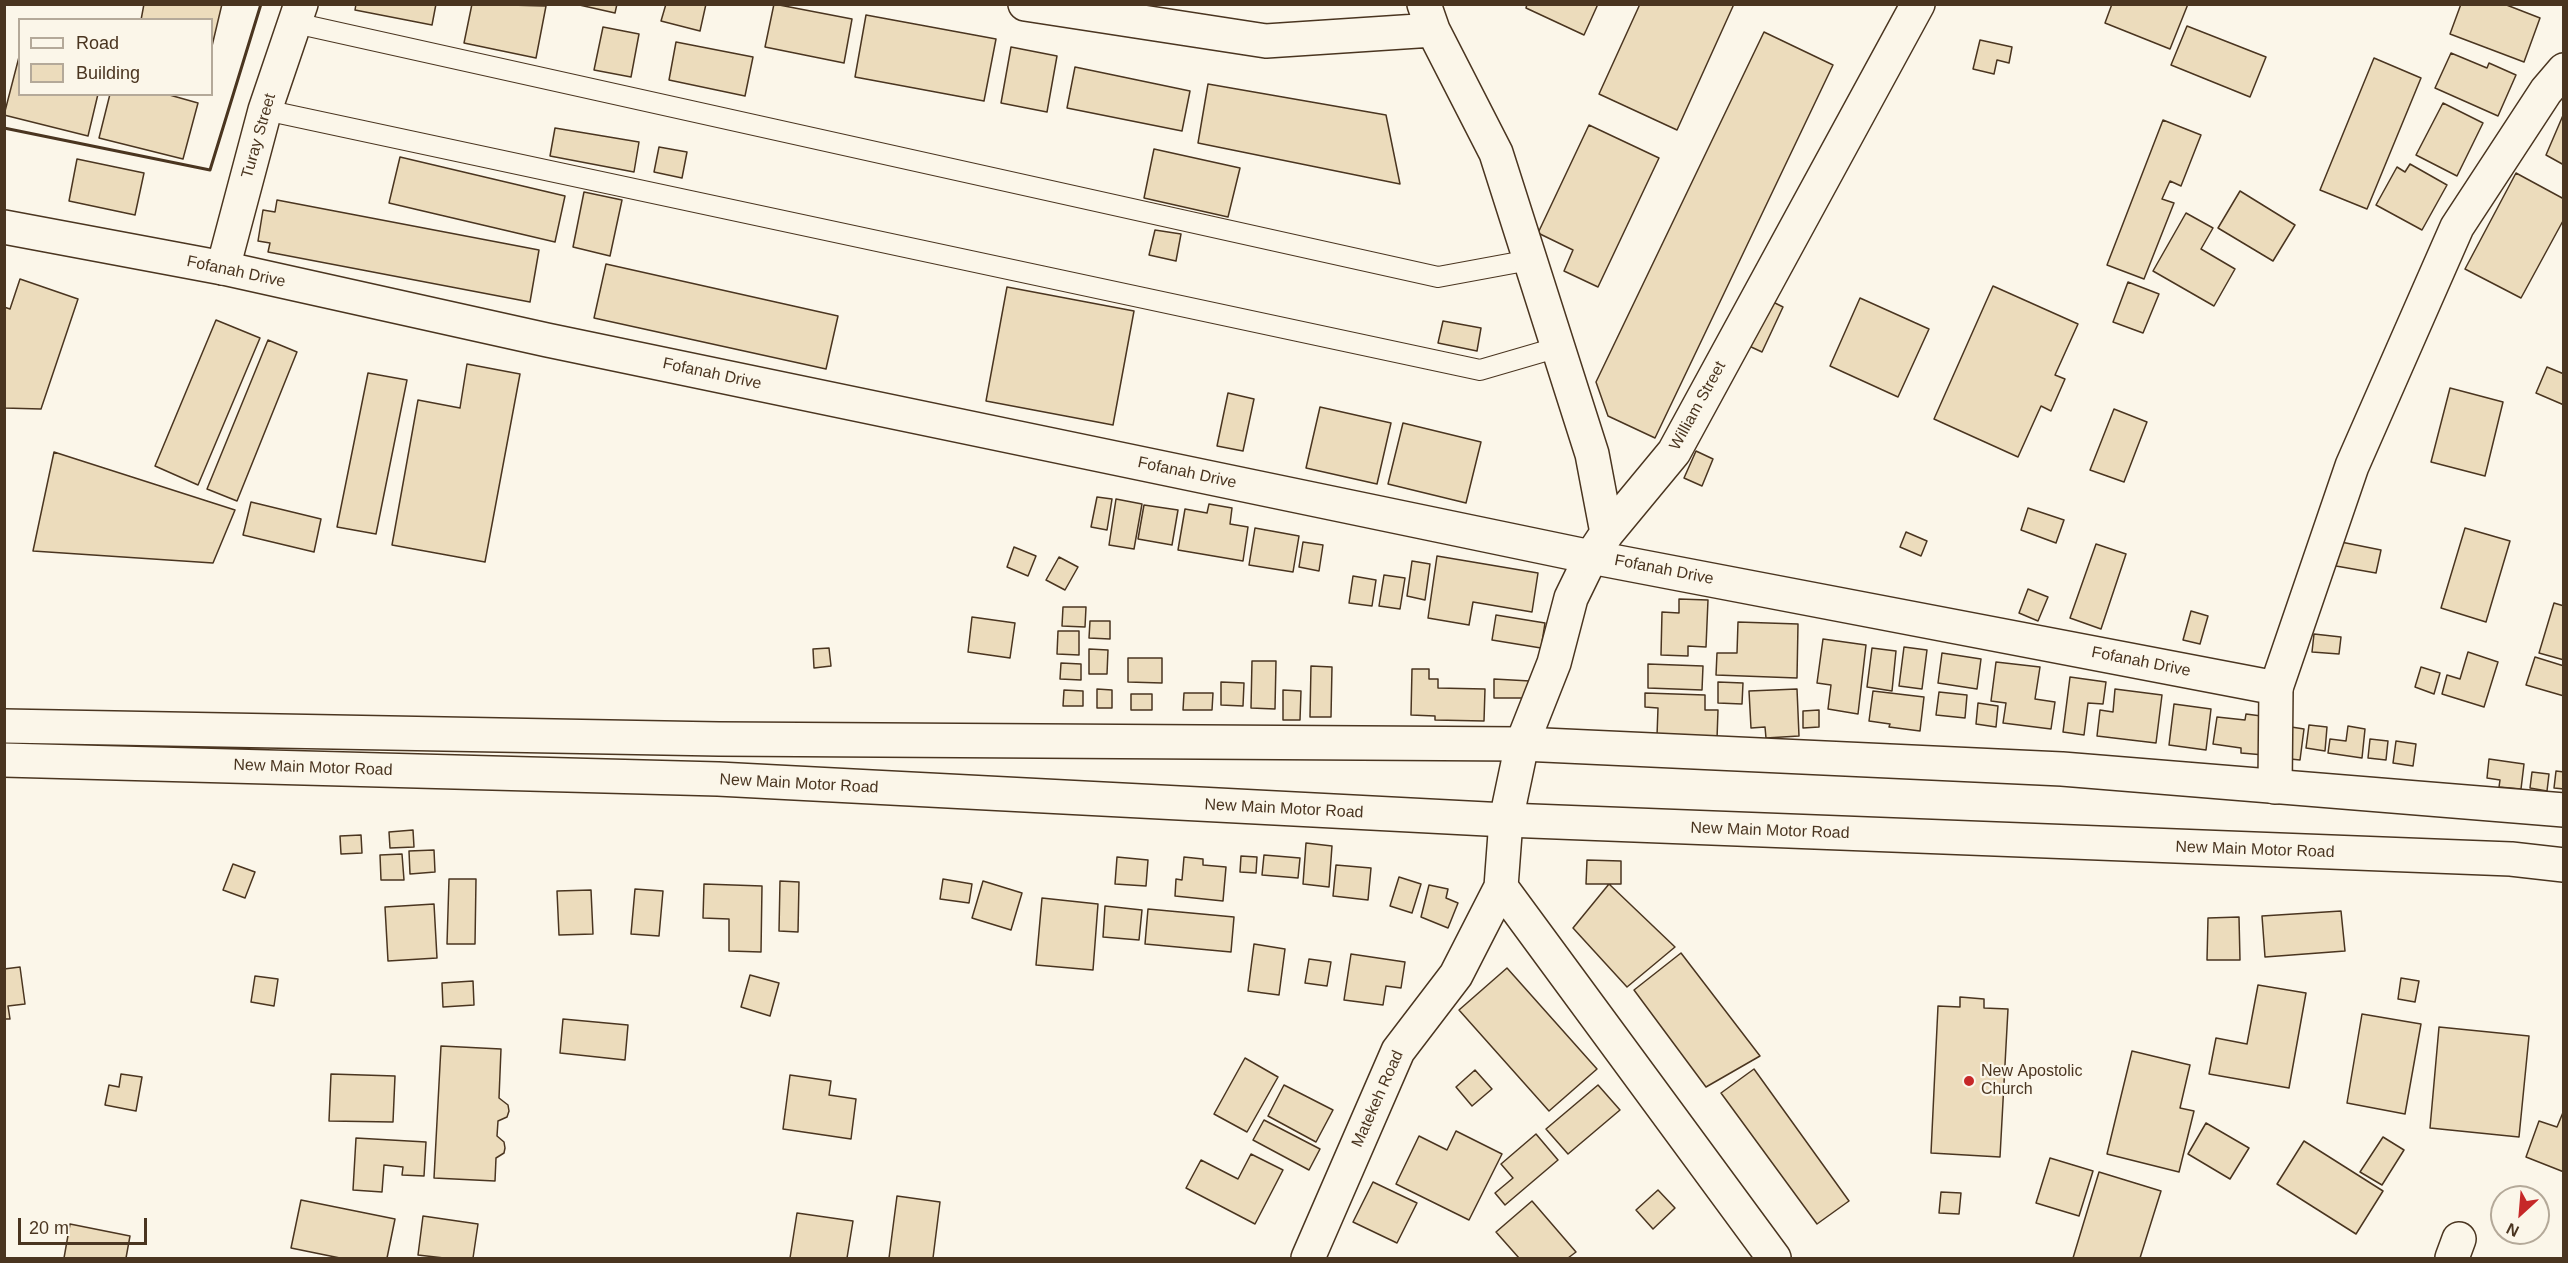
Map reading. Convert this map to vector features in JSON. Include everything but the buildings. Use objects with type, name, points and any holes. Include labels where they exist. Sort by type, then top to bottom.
[{"type":"main road","points":[[1025,4],[1266,41],[1428,17],[1496,153],[1559,347],[1592,454],[1599,545]]},
{"type":"main road","name":"William Street","points":[[1501,887],[1506,820],[1522,744],[1554,663],[1571,598],[1599,545],[1674,452],[1918,4]]},
{"type":"main road","name":"Turay Street","points":[[223,268],[265,110],[298,14]]},
{"type":"main road","points":[[2275,787],[2276,688],[2352,466],[2457,227],[2546,91],[2564,70]]},
{"type":"main road","name":"Fofanah Drive","points":[[4,227],[223,268],[571,345],[1599,545],[2276,688]]},
{"type":"main road","points":[[4,726],[719,739],[1522,744],[2062,769],[2564,810]]},
{"type":"main road","name":"New Main Motor Road","points":[[4,760],[718,779],[1506,820],[2511,859],[2564,865]]},
{"type":"main road","points":[[1501,887],[1774,1258]]},
{"type":"main road","name":"Matekeh Road","points":[[1308,1258],[1398,1050],[1456,975],[1501,887]]},
{"type":"lane","points":[[298,14],[1438,277],[1530,260]]},
{"type":"lane","points":[[265,110],[1480,370],[1559,347]]},
{"type":"wall","points":[[4,128],[210,170],[261,4]]},
{"type":"place","name":"New Apostolic Church","points":[[1969,1081]]}]
